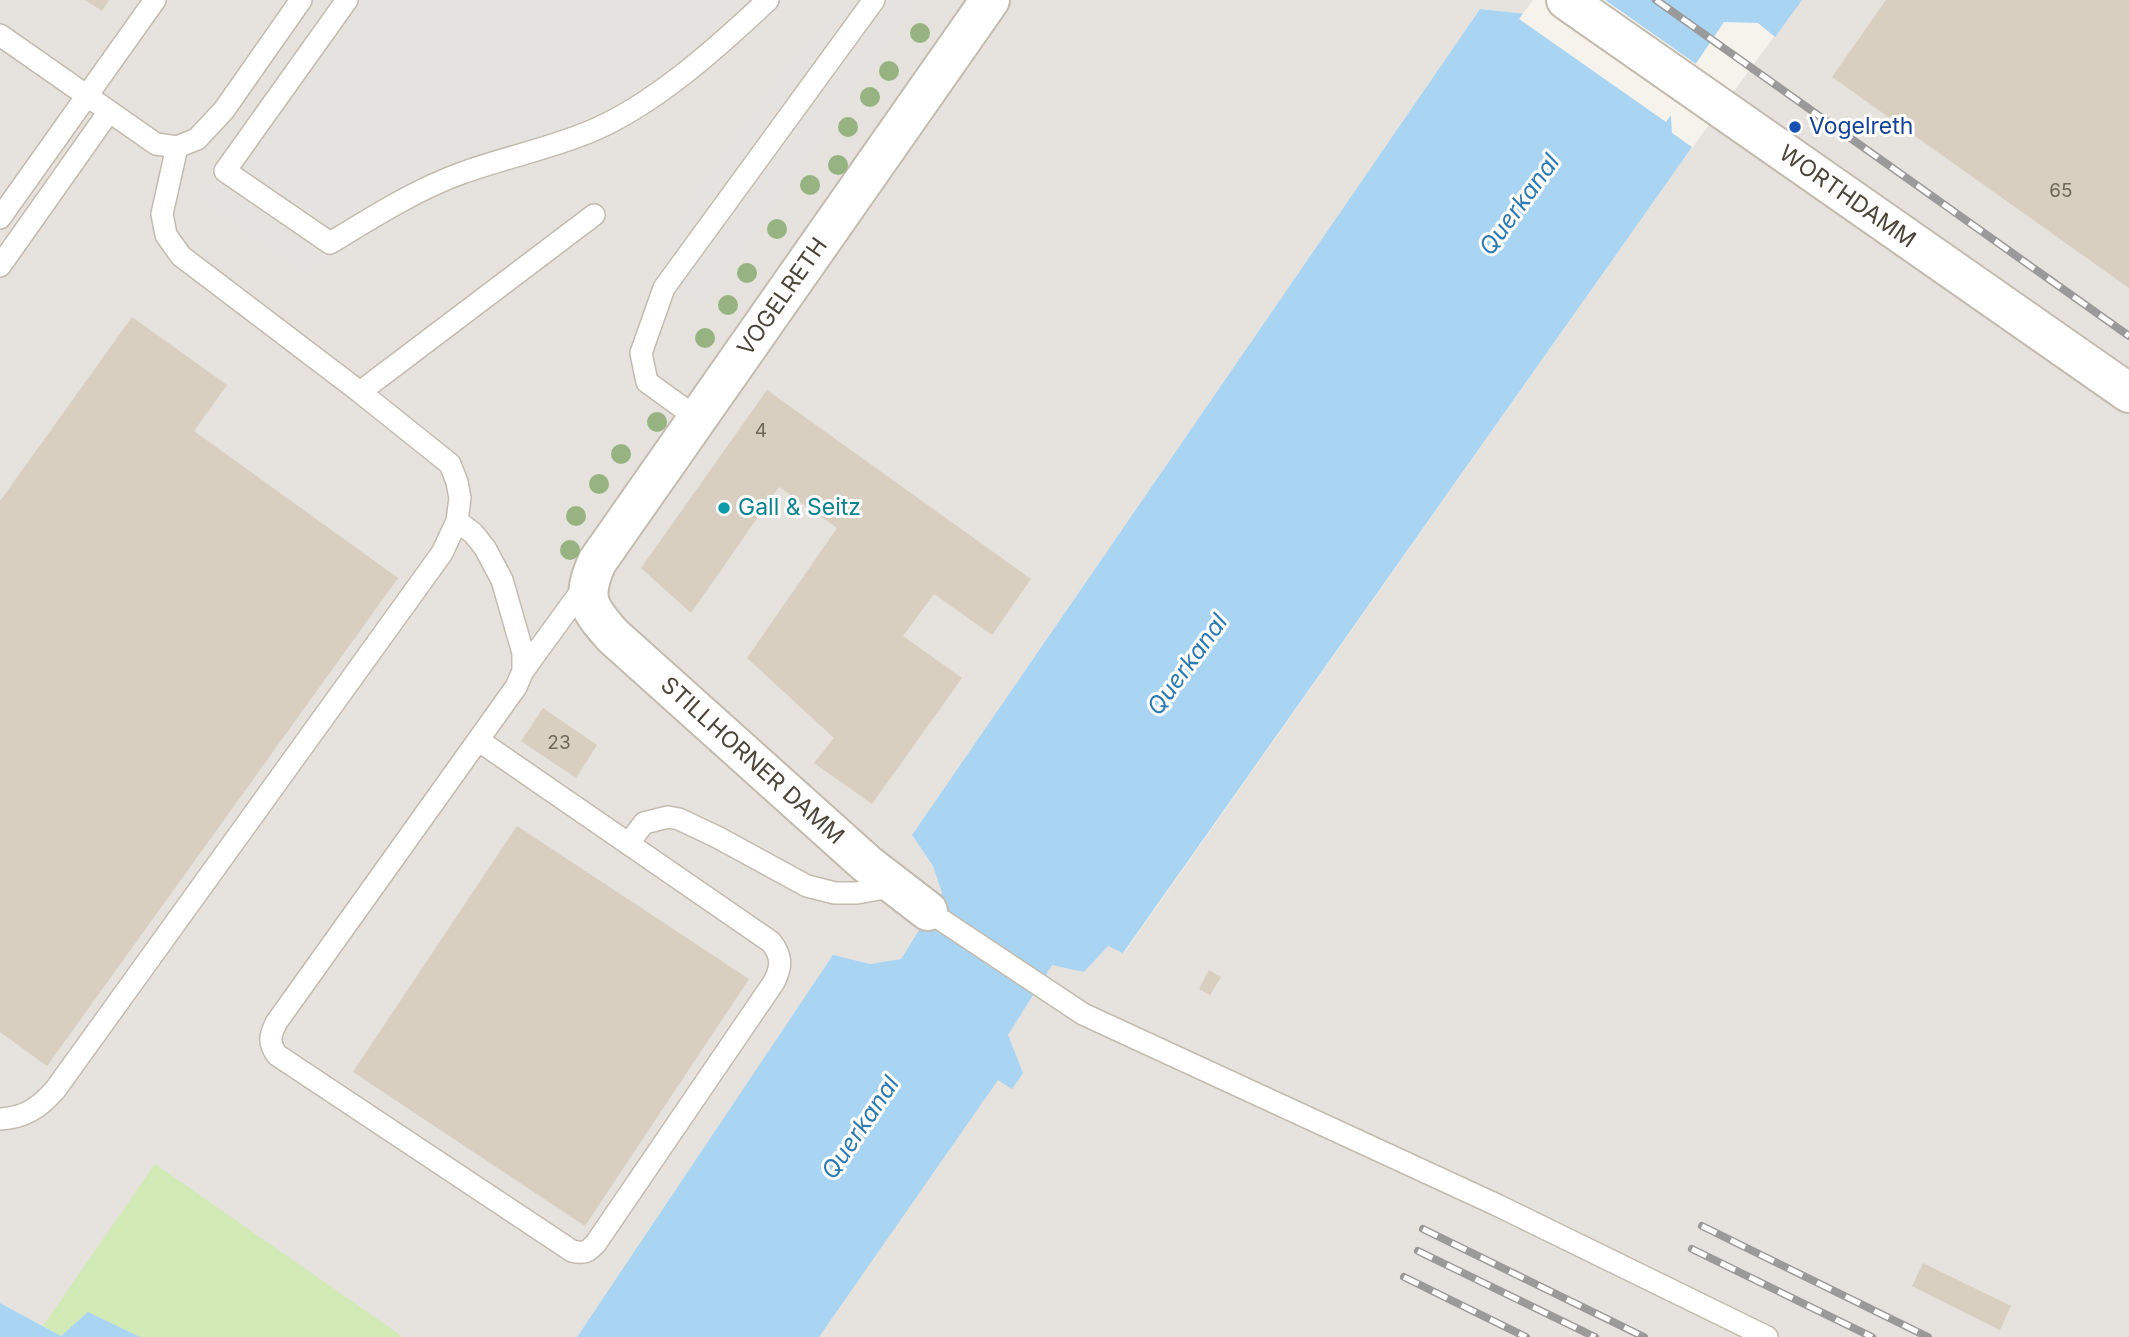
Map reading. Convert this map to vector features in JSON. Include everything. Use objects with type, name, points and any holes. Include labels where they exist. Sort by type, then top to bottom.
[{"type":"street","name":"VOGELRETH","points":[[588,590],[597,562],[990,0]]},
{"type":"street","name":"WORTHDAMM","points":[[1566,0],[2129,393]]},
{"type":"street","name":"STILLHORNER DAMM","points":[[588,590],[595,616],[612,636],[867,864],[928,911]]},
{"type":"lane","points":[[0,218],[155,0]]},
{"type":"lane","points":[[0,35],[156,144],[177,147],[197,139],[224,110],[301,0]]},
{"type":"lane","points":[[348,0],[226,171],[330,243],[392,205],[460,174],[589,132],[628,112],[724,42],[768,0]]},
{"type":"lane","points":[[698,419],[647,382],[641,354],[664,288],[874,0]]},
{"type":"lane","points":[[0,266],[108,113]]},
{"type":"lane","points":[[0,1119],[29,1113],[43,1104],[55,1090],[442,553],[457,521],[460,498],[450,464],[181,256],[166,235],[162,214],[177,147]]},
{"type":"lane","points":[[360,392],[594,215]]},
{"type":"lane","points":[[457,521],[473,533],[498,570],[523,653],[523,671]]},
{"type":"lane","points":[[478,740],[771,942],[778,950],[781,960],[780,971],[596,1243],[588,1251],[580,1253],[572,1251],[277,1055],[271,1046],[270,1036],[276,1023],[478,740],[516,687],[523,671],[588,590]]},
{"type":"lane","points":[[628,844],[644,824],[668,817],[679,819],[717,837],[807,886],[835,893],[857,893],[895,886]]},
{"type":"lane","points":[[928,911],[1083,1014],[1497,1205],[1767,1337]]},
{"type":"shaded area","points":[[0,0],[1537,0],[1527,14],[1480,9],[912,835],[933,866],[942,893],[901,959],[870,964],[833,956],[577,1337],[140,1337],[88,1312],[61,1336],[0,1303]]},
{"type":"shaded area","points":[[329,0],[789,0],[720,59],[633,126],[562,154],[473,182],[398,221],[305,276],[198,202],[199,184]]},
{"type":"shaded area","points":[[850,0],[921,0],[707,306],[651,280],[694,192],[780,71]]},
{"type":"shaded area","points":[[1801,0],[2129,0],[2129,1337],[819,1337],[998,1079],[1008,1035],[1052,964],[1084,972],[1108,946],[1124,953],[1678,167]]},
{"type":"green space","points":[[155,1164],[403,1337],[140,1337],[88,1312],[61,1336],[43,1326]]},
{"type":"water","name":"Querkanal","points":[[1537,0],[1802,0],[1775,37],[1758,23],[1724,22],[1670,102],[1672,133],[1692,147],[1123,953],[1108,946],[1084,972],[1052,965],[1008,1035],[1023,1073],[1012,1089],[998,1080],[819,1337],[577,1337],[833,955],[870,964],[901,959],[942,893],[933,866],[912,835],[1480,9],[1527,14]]},
{"type":"water","points":[[0,1303],[61,1336],[88,1312],[140,1337],[0,1337]]},
{"type":"pier","points":[[1533,0],[1605,0],[1699,66],[1673,103],[1674,111],[1666,122],[1519,19]]},
{"type":"building","points":[[85,0],[109,0],[102,11]]},
{"type":"building","points":[[1886,0],[2129,0],[2129,288],[1832,77]]},
{"type":"building","points":[[132,317],[227,385],[194,431],[398,578],[47,1066],[0,1032],[0,501]]},
{"type":"building","points":[[767,390],[1031,579],[992,635],[934,594],[903,636],[962,678],[872,804],[814,763],[834,738],[747,658],[837,528],[779,487],[691,613],[641,568]]},
{"type":"building","points":[[543,708],[597,745],[576,778],[521,741]]},
{"type":"building","points":[[517,826],[749,979],[585,1226],[353,1072]]},
{"type":"building","points":[[1209,970],[1221,977],[1210,995],[1199,989]]},
{"type":"building","points":[[1923,1263],[2011,1306],[2000,1330],[1912,1286]]},
{"type":"railway","points":[[1656,0],[2129,336]]},
{"type":"railway","points":[[1702,1226],[1928,1337]]},
{"type":"railway","points":[[1423,1229],[1644,1337]]},
{"type":"railway","points":[[1692,1249],[1872,1337]]},
{"type":"railway","points":[[1418,1251],[1595,1337]]},
{"type":"railway","points":[[1404,1277],[1526,1337]]},
{"type":"place","name":"Vogelreth","points":[[1795,127]]},
{"type":"place","name":"Gall & Seitz","points":[[724,508]]}]
